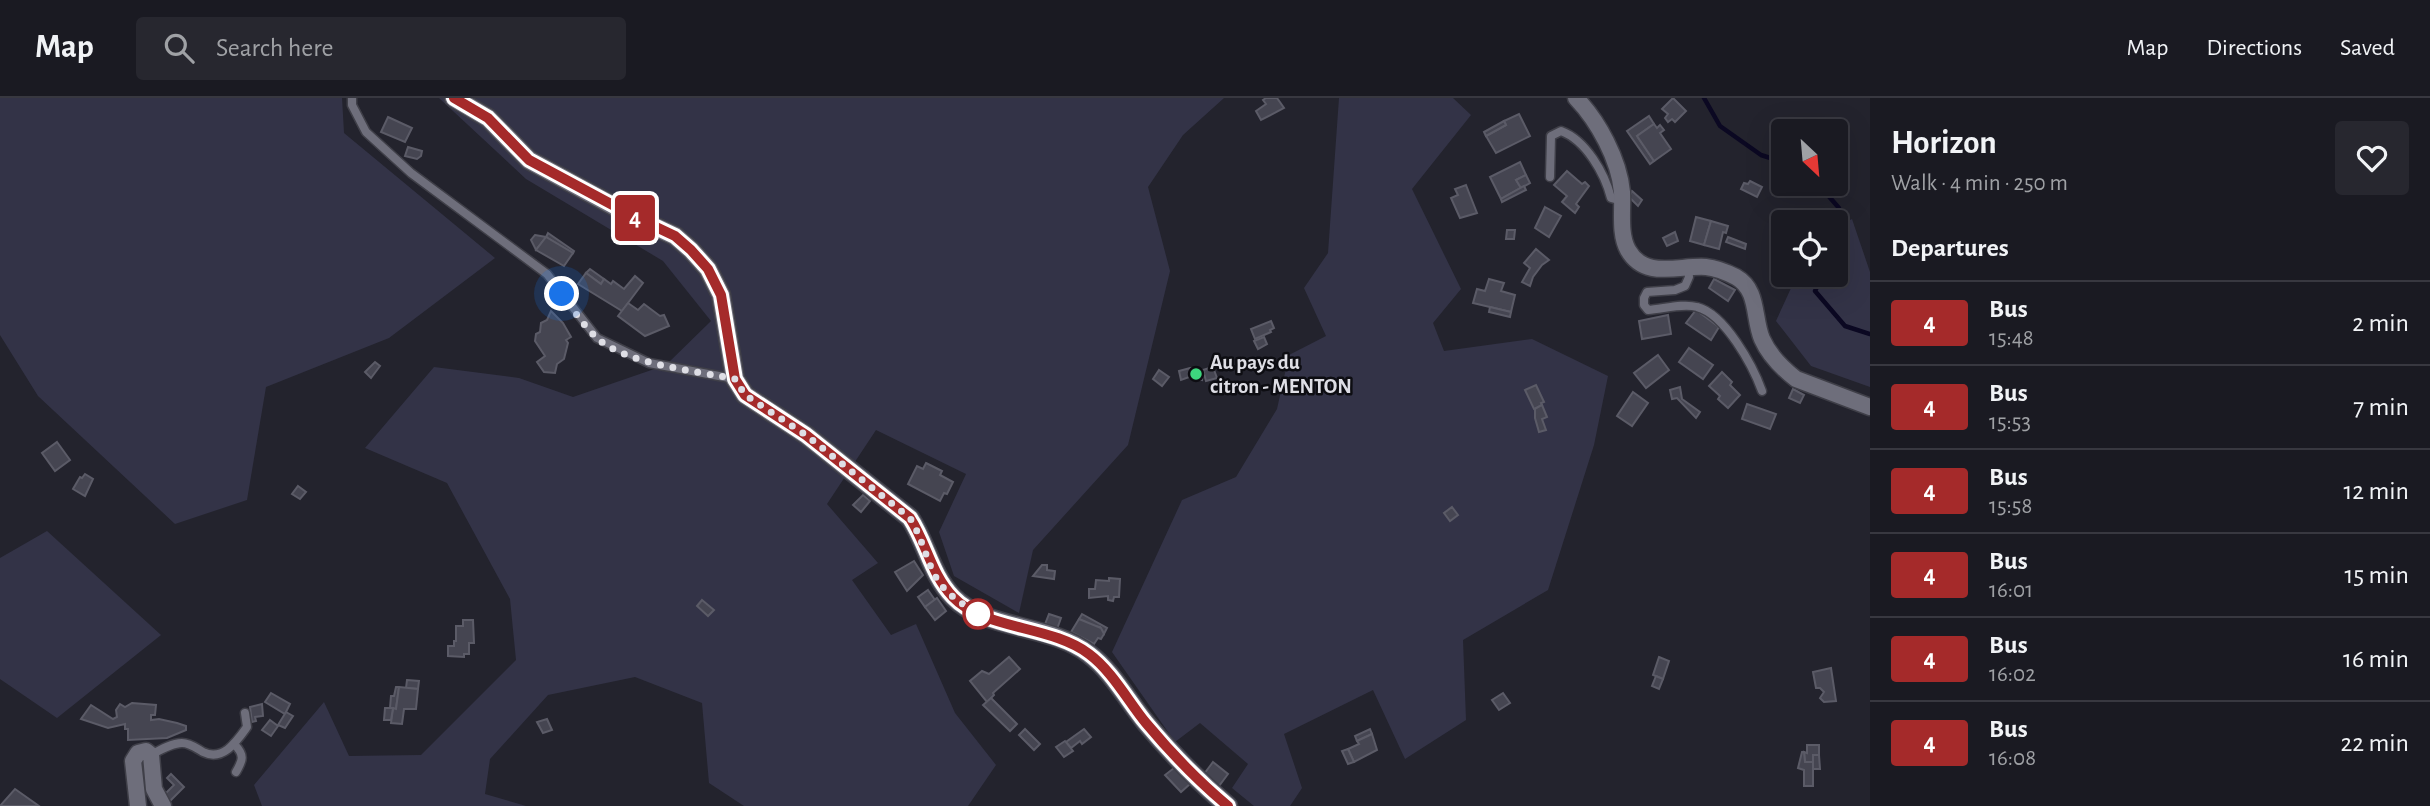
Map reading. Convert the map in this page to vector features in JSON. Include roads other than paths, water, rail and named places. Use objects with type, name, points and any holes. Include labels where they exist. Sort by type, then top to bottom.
[{"type":"street","points":[[454,98],[488,118],[529,160],[675,236],[691,250],[708,269],[721,295],[735,379],[745,395],[806,435],[910,518],[919,533],[934,573],[955,600],[977,613],[1068,641],[1100,663],[1177,758],[1228,806]]},
{"type":"street","points":[[1576,98],[1596,121],[1608,145],[1622,188],[1623,236],[1626,248],[1635,260],[1654,269],[1704,267],[1722,270],[1740,279],[1750,292],[1756,308],[1760,336],[1769,353],[1786,371],[1796,379],[1870,407]]},
{"type":"street","points":[[138,806],[133,761],[138,753],[146,751],[151,755],[154,789],[163,806]]},
{"type":"lane","points":[[352,98],[352,105],[366,132],[411,173],[547,274],[597,338],[649,363],[735,379]]},
{"type":"lane","points":[[1550,177],[1551,136],[1562,131],[1571,134],[1589,154],[1607,183],[1611,198],[1622,201]]},
{"type":"lane","points":[[1688,268],[1689,277],[1685,286],[1675,290],[1647,292],[1644,305],[1648,310],[1695,306],[1721,321],[1757,377],[1762,391]]},
{"type":"lane","points":[[151,755],[178,743],[186,743],[208,754],[219,753],[234,744],[247,727],[245,713]]},
{"type":"lane","points":[[234,744],[242,752],[243,760],[236,772]]},
{"type":"waterway","points":[[1704,98],[1720,126],[1761,155],[1771,158]]},
{"type":"waterway","points":[[1828,196],[1839,210]]},
{"type":"waterway","points":[[1817,287],[1815,291],[1845,326],[1870,334]]},
{"type":"place","name":"Au pays du citron - MENTON","points":[[1196,374]]}]
